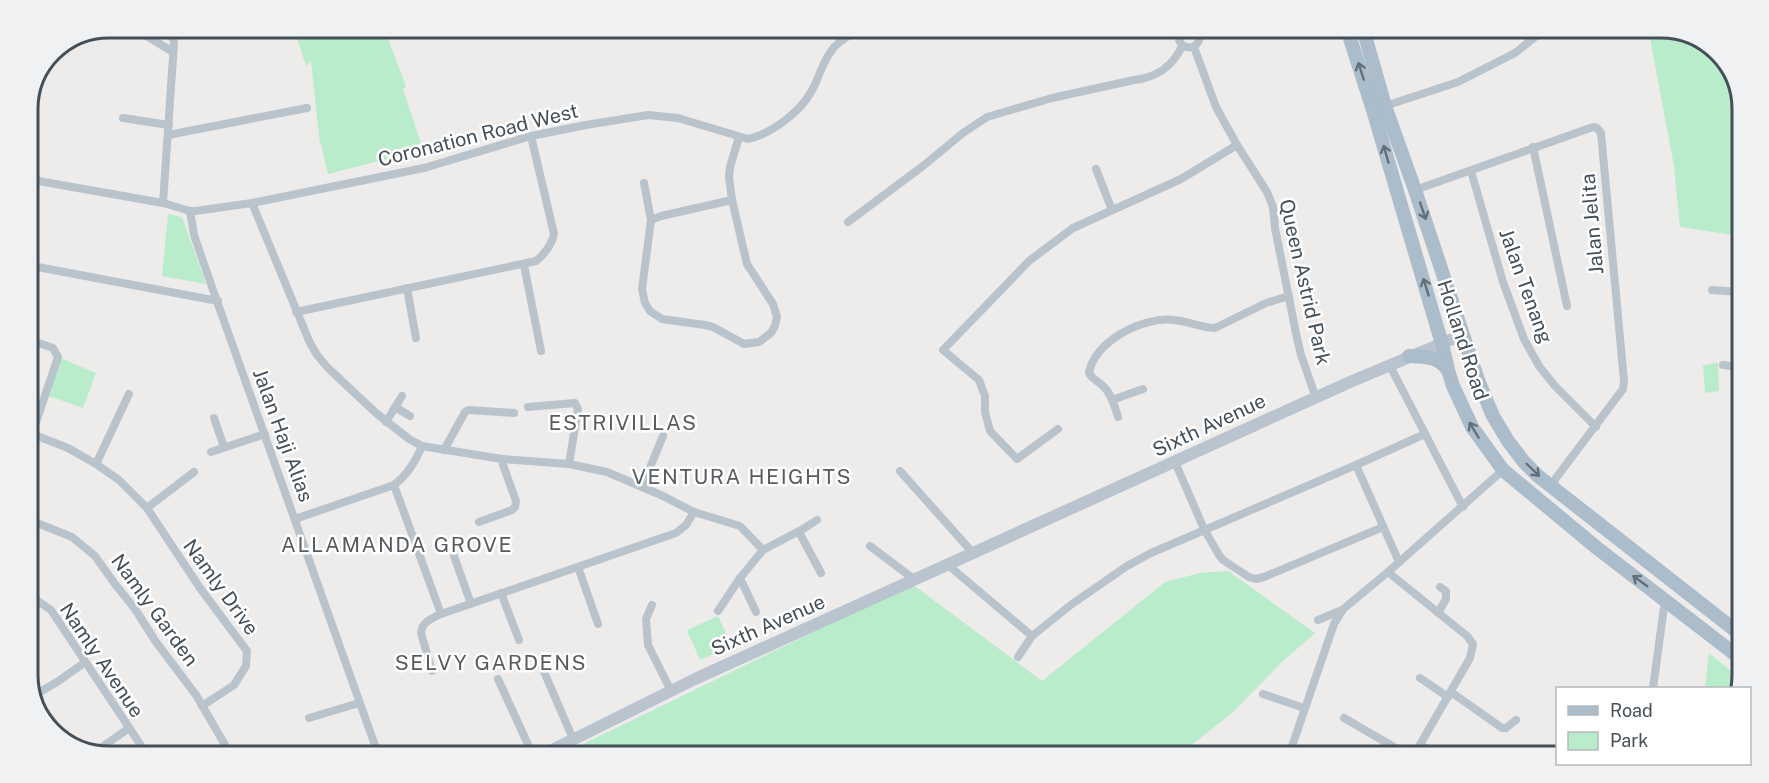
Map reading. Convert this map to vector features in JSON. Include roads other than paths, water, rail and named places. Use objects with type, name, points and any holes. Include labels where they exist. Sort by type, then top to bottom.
[{"type":"main road","name":"Holland Road","points":[[1350,38],[1416,190],[1478,380],[1493,416],[1508,441],[1524,462],[1552,487],[1732,628]]},
{"type":"main road","name":"Holland Road","points":[[1365,38],[1379,108],[1448,370],[1472,427],[1503,471],[1614,562],[1732,652]]},
{"type":"main road","name":"Sixth Avenue","points":[[560,746],[670,691],[973,553],[1409,356],[1462,335]]},
{"type":"main road","points":[[1409,356],[1431,357],[1443,363],[1448,370]]},
{"type":"main road","points":[[1552,487],[1553,501],[1565,522]]},
{"type":"street","points":[[150,38],[174,52]]},
{"type":"street","points":[[164,203],[174,52],[173,38]]},
{"type":"street","points":[[644,183],[651,220],[642,289],[645,303],[650,311],[662,319],[713,327],[744,344],[753,344],[766,338],[775,326],[777,318],[773,304],[747,264],[732,200],[730,167],[739,137],[748,139],[755,137],[795,113],[811,92],[833,47],[846,38]]},
{"type":"street","points":[[1178,38],[1182,46],[1187,48],[1194,47],[1199,38]]},
{"type":"street","points":[[1379,108],[1458,82],[1515,54],[1534,38]]},
{"type":"street","points":[[848,222],[987,117],[1052,98],[1145,79],[1167,68],[1182,46]]},
{"type":"street","name":"Queen Astrid Park","points":[[1194,47],[1216,107],[1267,192],[1273,207],[1275,228],[1301,355],[1316,398]]},
{"type":"street","points":[[123,118],[168,130],[307,108]]},
{"type":"street","name":"Coronation Road West","points":[[38,181],[164,203],[190,211],[252,203],[424,168],[531,136],[648,115],[678,118],[739,137]]},
{"type":"street","name":"Jalan Jelita","points":[[1416,190],[1533,147],[1593,128],[1598,129],[1601,133],[1623,389],[1556,478],[1552,487]]},
{"type":"street","points":[[296,312],[536,261],[541,257],[554,234],[531,136]]},
{"type":"street","points":[[1058,429],[1017,459],[990,431],[985,396],[979,380],[943,350],[1029,261],[1073,228],[1181,179],[1237,145]]},
{"type":"street","points":[[1533,147],[1567,306]]},
{"type":"street","points":[[1096,169],[1112,210]]},
{"type":"street","name":"Jalan Tenang","points":[[1471,171],[1503,282],[1524,339],[1539,366],[1555,386],[1596,427]]},
{"type":"street","points":[[651,220],[732,200]]},
{"type":"street","points":[[252,203],[296,312],[317,355],[386,422],[409,439],[422,446],[444,450],[502,459],[569,464],[607,472],[694,512],[740,526],[763,550]]},
{"type":"street","name":"Jalan Haji Alias","points":[[190,211],[194,235],[375,746]]},
{"type":"street","points":[[524,265],[541,351]]},
{"type":"street","points":[[38,267],[218,301]]},
{"type":"street","points":[[407,288],[416,338]]},
{"type":"street","points":[[1712,290],[1731,291]]},
{"type":"street","points":[[1119,417],[1104,386],[1095,381],[1089,373],[1093,359],[1107,343],[1149,321],[1172,320],[1208,328],[1215,327],[1266,303],[1289,296]]},
{"type":"street","points":[[38,343],[53,348],[58,357],[38,411]]},
{"type":"street","points":[[1723,365],[1731,366]]},
{"type":"street","points":[[1390,366],[1463,507]]},
{"type":"street","points":[[1112,400],[1143,388]]},
{"type":"street","points":[[96,464],[129,394]]},
{"type":"street","points":[[386,422],[402,396]]},
{"type":"street","points":[[528,407],[575,403],[577,405],[569,464]]},
{"type":"street","points":[[395,407],[410,416]]},
{"type":"street","points":[[444,450],[468,410],[514,412]]},
{"type":"street","points":[[214,418],[224,447]]},
{"type":"street","points":[[211,452],[265,434]]},
{"type":"street","points":[[1018,657],[1032,636],[1072,604],[1127,566],[1204,529],[1425,434]]},
{"type":"street","name":"Namly Drive","points":[[38,435],[68,448],[96,464],[119,480],[147,508],[200,588],[248,651],[246,666],[234,685],[202,706]]},
{"type":"street","points":[[642,487],[663,436]]},
{"type":"street","points":[[295,519],[394,485],[411,469],[422,446]]},
{"type":"street","points":[[480,522],[515,507],[516,501],[502,459]]},
{"type":"street","points":[[1175,462],[1204,529],[1223,560],[1244,575],[1256,579],[1383,527]]},
{"type":"street","points":[[1356,465],[1399,562]]},
{"type":"street","points":[[900,471],[973,553]]},
{"type":"street","points":[[1318,620],[1342,610],[1503,471]]},
{"type":"street","points":[[147,508],[194,472]]},
{"type":"street","points":[[394,485],[441,614]]},
{"type":"street","points":[[432,671],[421,633],[422,627],[428,620],[676,533],[686,525],[694,512]]},
{"type":"street","points":[[718,611],[740,578],[763,550],[799,532],[817,519]]},
{"type":"street","name":"Namly Garden","points":[[38,523],[72,537],[95,556],[186,680],[226,746]]},
{"type":"street","points":[[799,532],[820,573]]},
{"type":"street","points":[[870,546],[915,580]]},
{"type":"street","points":[[454,556],[471,604]]},
{"type":"street","points":[[948,565],[1032,636]]},
{"type":"street","points":[[578,567],[598,624]]},
{"type":"street","points":[[1388,572],[1467,636],[1473,644],[1470,658],[1420,745]]},
{"type":"street","points":[[740,578],[756,612]]},
{"type":"street","points":[[1438,612],[1446,599],[1446,591],[1440,587]]},
{"type":"street","points":[[501,593],[519,640]]},
{"type":"street","points":[[1653,687],[1665,600]]},
{"type":"street","name":"Namly Avenue","points":[[38,601],[51,610],[84,663],[141,746]]},
{"type":"street","points":[[652,605],[646,620],[648,645],[670,691]]},
{"type":"street","points":[[1292,746],[1334,624],[1342,610]]},
{"type":"street","points":[[40,692],[84,663]]},
{"type":"street","points":[[542,667],[573,739]]},
{"type":"street","points":[[1420,678],[1502,728],[1506,728],[1516,720]]},
{"type":"street","points":[[498,679],[528,746]]},
{"type":"street","points":[[1263,694],[1305,708]]},
{"type":"street","points":[[309,718],[359,703]]},
{"type":"street","points":[[1344,718],[1392,746]]},
{"type":"street","points":[[104,745],[129,728]]},
{"type":"district","name":"ESTRIVILLAS","points":[[623,422]]},
{"type":"district","name":"VENTURA HEIGHTS","points":[[742,476]]},
{"type":"district","name":"ALLAMANDA GROVE","points":[[397,544]]},
{"type":"district","name":"SELVY GARDENS","points":[[491,662]]}]
